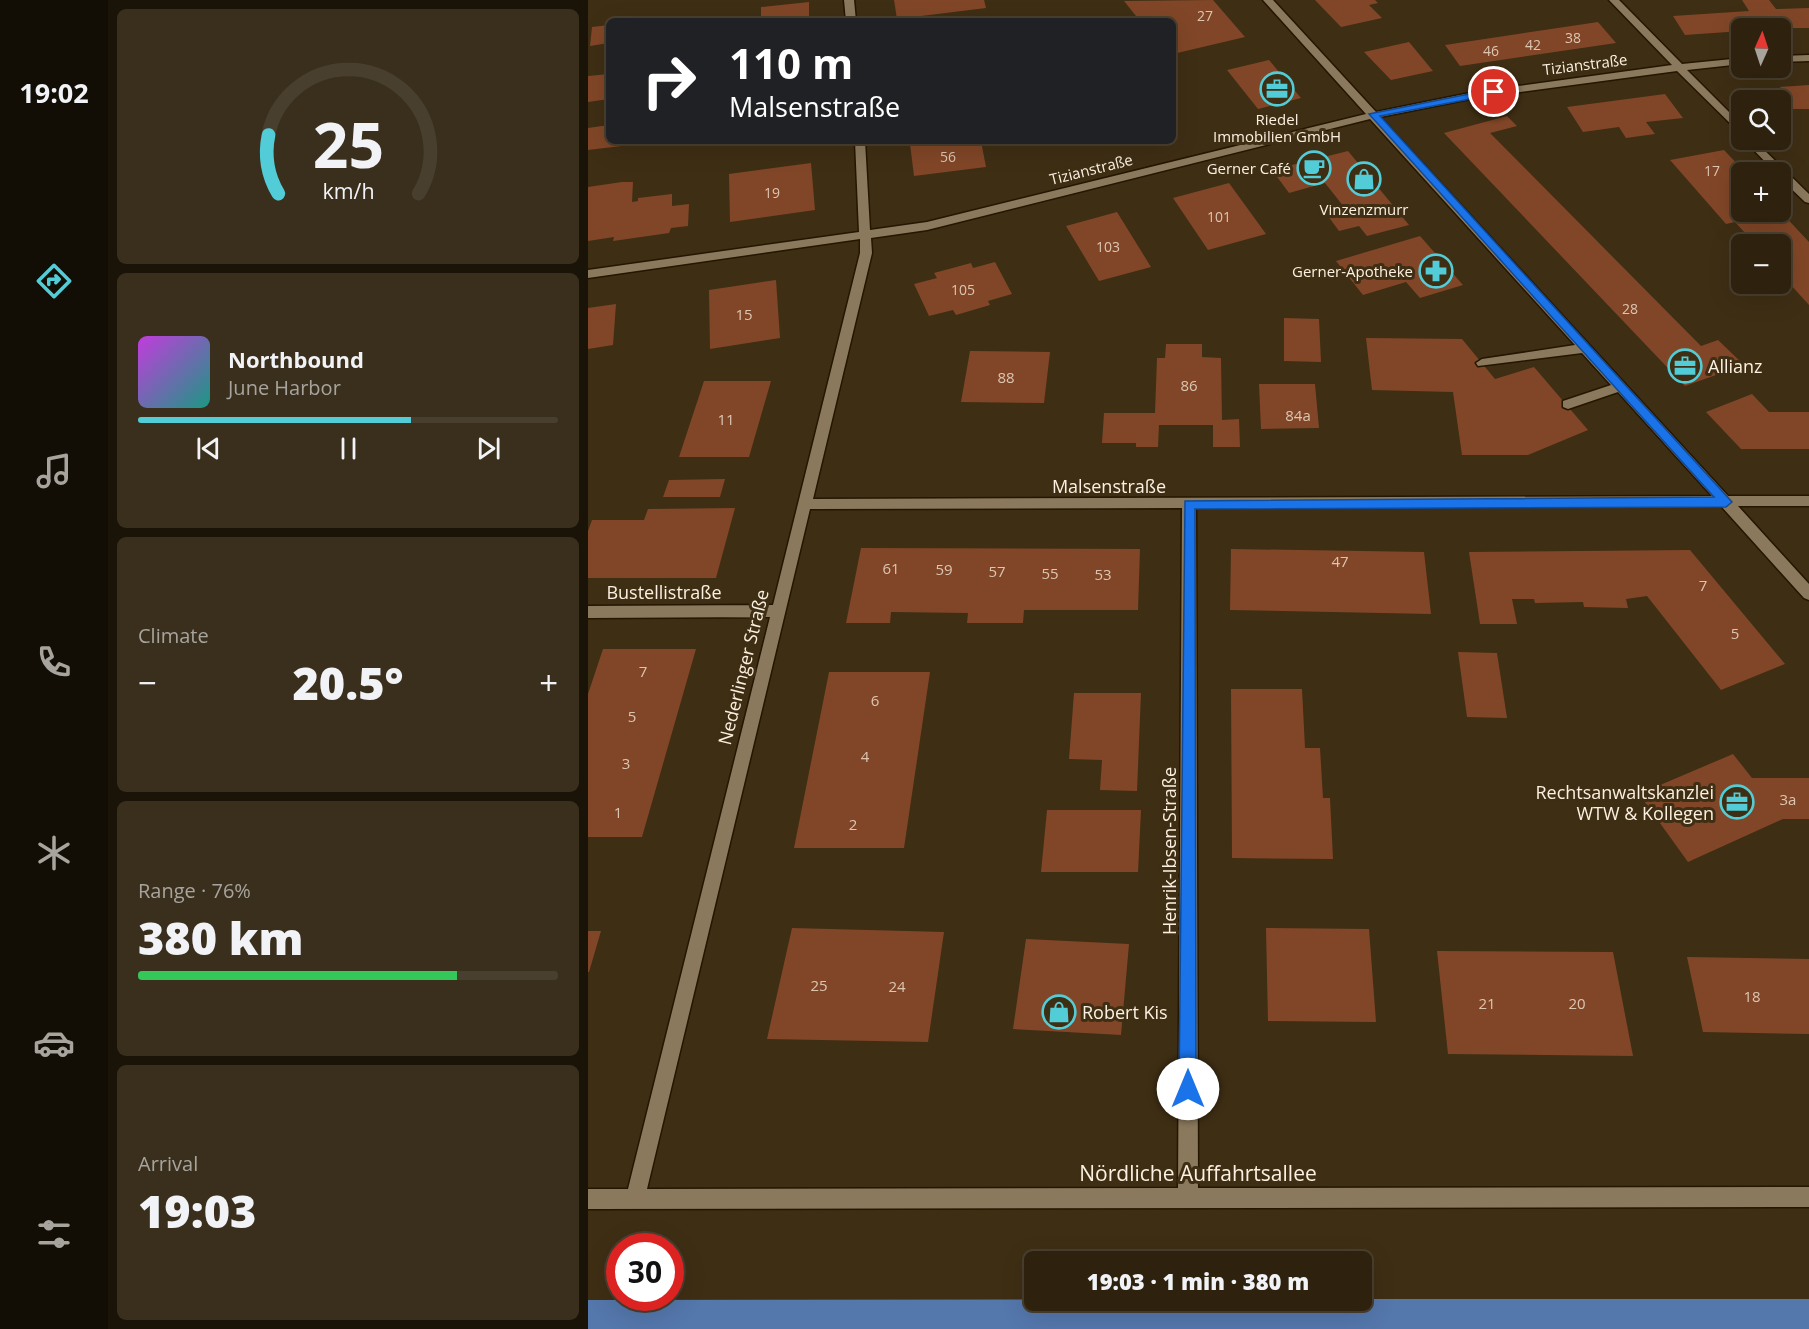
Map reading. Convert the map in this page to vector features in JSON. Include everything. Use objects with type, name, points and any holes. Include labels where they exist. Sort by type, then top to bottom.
[{"type":"street","points":[[849,0],[850,18]]},
{"type":"street","points":[[1268,0],[1809,594]]},
{"type":"street","points":[[1614,0],[1731,121]]},
{"type":"street","points":[[1791,59],[1809,58]]},
{"type":"street","name":"Tizianstraße","points":[[588,274],[927,226],[1374,114],[1541,84],[1731,62]]},
{"type":"street","name":"Nederlinger Straße","points":[[635,1200],[866,253],[860,144]]},
{"type":"street","points":[[1759,150],[1809,200]]},
{"type":"street","points":[[1482,363],[1584,348]]},
{"type":"street","points":[[1568,404],[1620,387]]},
{"type":"street","name":"Malsenstraße","points":[[804,504],[1809,501]]},
{"type":"street","name":"Henrik-Ibsen-Straße","points":[[1188,1197],[1189,504]]},
{"type":"street","name":"Bustellistraße","points":[[588,612],[777,611]]},
{"type":"street","name":"Nördliche Auffahrtsallee","points":[[588,1199],[1809,1197]]},
{"type":"water","points":[[1372,1299],[1809,1299],[1809,1329],[588,1329],[588,1300],[606,1300],[606,1311],[684,1311],[684,1300],[1024,1300],[1024,1311],[1372,1311]]},
{"type":"building","points":[[894,0],[984,0],[986,8],[905,18],[897,18]]},
{"type":"building","points":[[1213,0],[1245,37],[1176,53],[1176,18],[1138,18],[1124,1]]},
{"type":"building","points":[[1315,0],[1375,0],[1378,3],[1369,5],[1382,18],[1341,27]]},
{"type":"building","points":[[1742,0],[1769,0],[1776,9],[1809,8],[1809,28],[1791,28],[1791,18],[1731,18],[1731,32],[1685,35],[1673,16],[1749,11]]},
{"type":"building","points":[[809,2],[809,18],[761,18],[761,7]]},
{"type":"building","points":[[1598,22],[1616,43],[1460,66],[1445,45]]},
{"type":"building","points":[[606,25],[606,43],[590,46],[592,27]]},
{"type":"building","points":[[1409,42],[1433,71],[1391,80],[1364,52]]},
{"type":"building","points":[[1269,60],[1301,98],[1258,109],[1227,70]]},
{"type":"building","points":[[606,74],[606,99],[588,102],[588,76]]},
{"type":"building","points":[[1809,85],[1809,109],[1791,109],[1791,90],[1782,90],[1780,87]]},
{"type":"building","points":[[1665,94],[1683,118],[1646,122],[1655,134],[1626,138],[1619,127],[1583,132],[1567,107]]},
{"type":"building","points":[[1507,116],[1517,126],[1490,133],[1701,346],[1718,340],[1744,365],[1685,386],[1444,133]]},
{"type":"building","points":[[606,125],[606,144],[638,144],[588,150],[588,128]]},
{"type":"building","points":[[910,144],[982,144],[986,167],[914,176]]},
{"type":"building","points":[[1724,150],[1735,162],[1731,162],[1731,222],[1735,222],[1726,224],[1670,160]]},
{"type":"building","points":[[1348,151],[1409,225],[1367,236],[1359,226],[1339,231],[1325,212],[1344,207],[1325,183],[1289,193],[1272,170]]},
{"type":"building","points":[[811,163],[815,210],[730,222],[729,174]]},
{"type":"building","points":[[633,182],[632,202],[638,201],[638,198],[672,194],[672,206],[689,204],[688,226],[671,228],[669,233],[613,241],[614,237],[588,241],[588,187]]},
{"type":"building","points":[[1229,183],[1266,234],[1208,250],[1173,198]]},
{"type":"building","points":[[1117,212],[1151,267],[1099,281],[1066,226]]},
{"type":"building","points":[[1735,222],[1790,222],[1809,242],[1809,305],[1791,285],[1791,234],[1746,234]]},
{"type":"building","points":[[1420,236],[1463,285],[1420,298],[1406,282],[1363,295],[1336,261]]},
{"type":"building","points":[[995,262],[1012,294],[988,301],[990,305],[956,315],[953,310],[929,316],[914,284],[937,278],[934,273],[971,263],[973,268]]},
{"type":"building","points":[[776,280],[780,338],[710,349],[709,290]]},
{"type":"building","points":[[616,304],[613,345],[588,349],[588,308]]},
{"type":"building","points":[[1284,318],[1319,319],[1321,362],[1284,361]]},
{"type":"building","points":[[1366,338],[1462,339],[1495,379],[1534,367],[1588,430],[1528,455],[1462,455],[1453,392],[1372,390]]},
{"type":"building","points":[[1166,344],[1202,344],[1202,357],[1221,358],[1222,420],[1239,419],[1240,447],[1213,447],[1213,425],[1159,425],[1158,447],[1136,447],[1136,443],[1102,443],[1104,413],[1155,413],[1157,358],[1165,358]]},
{"type":"building","points":[[970,351],[1050,352],[1044,403],[961,402]]},
{"type":"building","points":[[704,381],[771,381],[749,457],[679,457]]},
{"type":"building","points":[[1259,384],[1315,384],[1319,428],[1261,429]]},
{"type":"building","points":[[1752,394],[1769,412],[1809,412],[1809,449],[1741,449],[1706,412]]},
{"type":"building","points":[[725,479],[720,497],[663,497],[669,480]]},
{"type":"building","points":[[735,508],[716,578],[588,578],[588,531],[592,520],[644,520],[648,509]]},
{"type":"building","points":[[861,548],[1140,549],[1138,610],[1024,610],[1023,623],[967,623],[968,613],[891,612],[890,623],[846,623]]},
{"type":"building","points":[[1231,549],[1424,552],[1431,614],[1230,610]]},
{"type":"building","points":[[1690,550],[1785,664],[1721,690],[1647,596],[1626,599],[1628,608],[1584,607],[1583,602],[1535,603],[1534,599],[1512,599],[1517,624],[1480,624],[1469,552]]},
{"type":"building","points":[[603,649],[696,649],[642,837],[588,837],[588,694]]},
{"type":"building","points":[[1458,652],[1497,653],[1507,718],[1467,717]]},
{"type":"building","points":[[829,672],[930,672],[904,848],[794,848]]},
{"type":"building","points":[[1231,689],[1302,689],[1305,748],[1320,748],[1323,798],[1330,798],[1333,859],[1232,858]]},
{"type":"building","points":[[1074,693],[1141,693],[1137,791],[1100,790],[1102,760],[1069,759]]},
{"type":"building","points":[[1733,754],[1752,778],[1809,778],[1809,819],[1783,819],[1688,862],[1639,794]]},
{"type":"building","points":[[1047,810],[1141,810],[1138,872],[1041,872]]},
{"type":"building","points":[[792,928],[944,932],[928,1042],[767,1039]]},
{"type":"building","points":[[1266,928],[1369,929],[1376,1022],[1268,1021]]},
{"type":"building","points":[[588,931],[601,931],[589,972],[588,972]]},
{"type":"building","points":[[1026,939],[1129,944],[1121,1035],[1013,1029]]},
{"type":"building","points":[[1437,951],[1613,952],[1633,1056],[1448,1054]]},
{"type":"building","points":[[1687,957],[1809,959],[1809,1034],[1703,1032]]},
{"type":"place","name":"Riedel Immobilien GmbH","points":[[1277,89]]},
{"type":"place","name":"Gerner Café","points":[[1314,168]]},
{"type":"place","name":"Vinzenzmurr","points":[[1364,179]]},
{"type":"place","name":"Gerner-Apotheke","points":[[1436,271]]},
{"type":"place","name":"Allianz","points":[[1685,366]]},
{"type":"place","name":"Rechtsanwaltskanzlei WTW & Kollegen","points":[[1737,802]]},
{"type":"place","name":"Robert Kis","points":[[1059,1012]]},
{"type":"route","points":[[1188,1089],[1189,504],[1726,502],[1374,114],[1494,92]]}]
